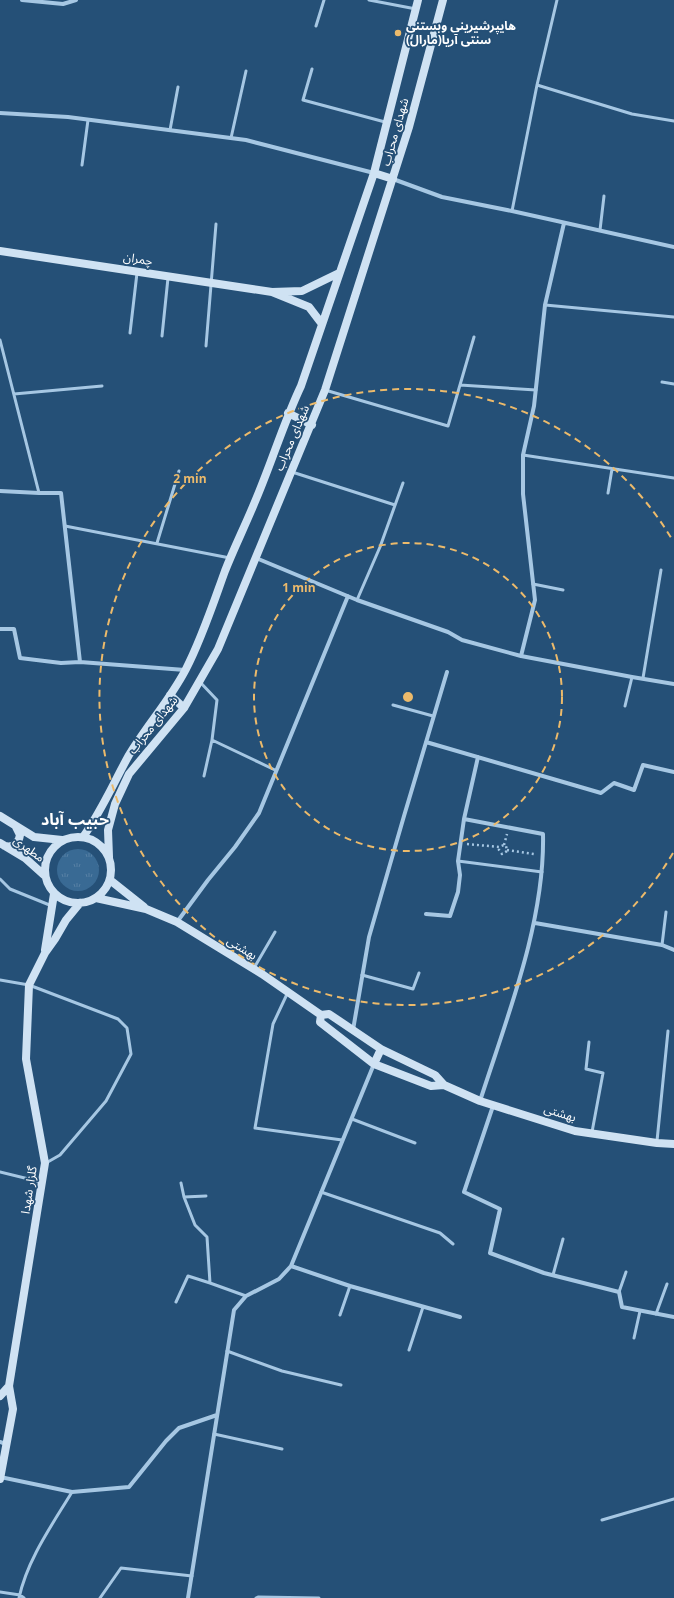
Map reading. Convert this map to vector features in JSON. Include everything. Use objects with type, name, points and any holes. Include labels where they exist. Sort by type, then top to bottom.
[{"type":"street","points":[[22,0],[63,4],[76,0]]},
{"type":"street","name":"شهدای محراب","points":[[83,836],[93,822],[139,738],[186,670],[202,635],[230,558],[254,504],[288,413],[301,386],[374,173],[418,0]]},
{"type":"street","name":"شهدای محراب","points":[[109,857],[108,830],[115,804],[129,774],[184,708],[218,649],[291,471],[312,425],[325,390],[393,179],[409,127],[443,0]]},
{"type":"street","points":[[0,112],[88,120],[246,140],[374,173],[442,197],[674,247]]},
{"type":"street","points":[[521,656],[535,600],[523,494],[523,455],[534,406],[545,304],[564,223]]},
{"type":"street","name":"چمران","points":[[0,251],[272,292]]},
{"type":"street","points":[[272,292],[302,291],[339,273]]},
{"type":"street","points":[[272,292],[309,308],[322,324]]},
{"type":"street","points":[[288,413],[312,425]]},
{"type":"street","points":[[0,491],[61,493],[80,662]]},
{"type":"street","points":[[256,558],[357,600],[448,632],[462,640],[521,656],[674,684]]},
{"type":"street","points":[[177,922],[235,847],[259,813],[348,596]]},
{"type":"street","points":[[0,629],[14,629],[20,658],[61,663],[80,662],[186,670]]},
{"type":"street","points":[[353,1031],[371,929],[447,672]]},
{"type":"street","points":[[170,695],[184,708]]},
{"type":"street","points":[[426,742],[601,793],[614,783],[634,790],[643,765],[674,772]]},
{"type":"street","points":[[426,914],[450,916],[458,892],[460,875],[458,861],[460,843],[478,757]]},
{"type":"street","name":"مطهری","points":[[0,816],[34,837],[62,840]]},
{"type":"street","points":[[464,819],[543,834],[544,856],[535,923],[512,1002],[480,1101]]},
{"type":"street","points":[[2,844],[12,846],[18,842],[20,835],[15,826]]},
{"type":"street","points":[[72,836],[83,836],[93,840],[102,847],[109,857],[111,868],[110,880],[104,890],[96,898],[85,903],[73,903],[62,900],[54,894],[44,875],[44,864],[48,854],[54,846],[62,840],[72,836]]},
{"type":"street","name":"مطهری","points":[[2,844],[25,858],[44,875]]},
{"type":"street","points":[[110,880],[146,909]]},
{"type":"street","points":[[45,953],[54,894]]},
{"type":"street","points":[[96,898],[146,909]]},
{"type":"street","points":[[45,953],[66,920],[80,903]]},
{"type":"street","name":"بهشتی","points":[[146,909],[177,922],[254,969],[321,1015],[329,1014],[381,1049],[435,1075],[444,1085],[493,1106],[575,1131],[657,1143],[674,1144]]},
{"type":"street","points":[[535,923],[662,945],[674,950]]},
{"type":"street","name":"گلزار شهدا","points":[[0,1478],[3,1443],[13,1409],[9,1386],[43,1183],[45,1163],[26,1059],[29,985],[45,953]]},
{"type":"street","name":"بهشتی","points":[[321,1015],[320,1022],[374,1064],[431,1086],[444,1085]]},
{"type":"street","points":[[188,1598],[234,1310],[246,1296],[279,1278],[291,1266],[381,1049]]},
{"type":"street","points":[[493,1106],[464,1192],[500,1209],[490,1253],[553,1275],[618,1292],[622,1307],[674,1318]]},
{"type":"street","points":[[291,1266],[350,1286],[460,1317]]},
{"type":"street","points":[[0,1396],[9,1386]]},
{"type":"street","points":[[0,1478],[72,1492],[129,1487],[166,1440],[179,1428],[217,1414]]},
{"type":"lane","points":[[316,26],[324,0]]},
{"type":"lane","points":[[369,0],[416,9]]},
{"type":"lane","points":[[512,211],[537,85],[557,0]]},
{"type":"lane","points":[[312,68],[303,100],[387,122]]},
{"type":"lane","points":[[231,138],[246,71]]},
{"type":"lane","points":[[537,85],[632,114],[674,121]]},
{"type":"lane","points":[[170,130],[178,87]]},
{"type":"lane","points":[[82,165],[88,120]]},
{"type":"lane","points":[[600,230],[604,196]]},
{"type":"lane","points":[[206,346],[216,224]]},
{"type":"lane","points":[[130,333],[138,272]]},
{"type":"lane","points":[[162,336],[168,276]]},
{"type":"lane","points":[[545,304],[674,317]]},
{"type":"lane","points":[[325,390],[448,426],[474,337]]},
{"type":"lane","points":[[0,340],[39,493]]},
{"type":"lane","points":[[662,382],[674,384]]},
{"type":"lane","points":[[460,385],[536,390]]},
{"type":"lane","points":[[14,394],[102,386]]},
{"type":"lane","points":[[523,455],[674,478]]},
{"type":"lane","points":[[608,493],[612,469]]},
{"type":"lane","points":[[157,544],[180,471]]},
{"type":"lane","points":[[291,471],[395,505]]},
{"type":"lane","points":[[357,600],[380,548],[403,483]]},
{"type":"lane","points":[[65,526],[230,558]]},
{"type":"lane","points":[[644,678],[661,570]]},
{"type":"lane","points":[[533,584],[563,590]]},
{"type":"lane","points":[[625,706],[632,677]]},
{"type":"lane","points":[[200,682],[217,700],[212,740],[204,776]]},
{"type":"lane","points":[[393,705],[433,716]]},
{"type":"lane","points":[[212,740],[276,770]]},
{"type":"lane","points":[[458,861],[542,872]]},
{"type":"lane","points":[[0,879],[10,889],[52,906]]},
{"type":"lane","points":[[662,945],[666,912]]},
{"type":"lane","points":[[254,969],[275,932]]},
{"type":"lane","points":[[362,975],[413,989],[419,973]]},
{"type":"lane","points":[[0,980],[29,985],[118,1019],[127,1028],[131,1054],[106,1101],[60,1155],[45,1163]]},
{"type":"lane","points":[[288,992],[273,1024],[255,1128],[342,1140]]},
{"type":"lane","points":[[657,1143],[668,1031]]},
{"type":"lane","points":[[589,1042],[586,1069],[603,1073],[592,1134]]},
{"type":"lane","points":[[352,1119],[415,1143]]},
{"type":"lane","points":[[0,1172],[43,1183]]},
{"type":"lane","points":[[180,1183],[195,1226],[206,1237],[210,1283]]},
{"type":"lane","points":[[321,1192],[440,1233],[453,1244]]},
{"type":"lane","points":[[184,1197],[206,1196]]},
{"type":"lane","points":[[553,1275],[563,1239]]},
{"type":"lane","points":[[618,1292],[626,1272]]},
{"type":"lane","points":[[176,1302],[188,1276],[246,1296]]},
{"type":"lane","points":[[656,1314],[667,1284]]},
{"type":"lane","points":[[340,1315],[350,1286]]},
{"type":"lane","points":[[409,1350],[423,1307]]},
{"type":"lane","points":[[634,1338],[640,1311]]},
{"type":"lane","points":[[227,1351],[282,1371],[341,1385]]},
{"type":"lane","points":[[214,1434],[282,1449]]},
{"type":"lane","points":[[19,1597],[23,1580],[44,1539],[72,1492]]},
{"type":"lane","points":[[602,1520],[674,1499]]},
{"type":"lane","points":[[100,1598],[121,1568],[192,1576]]},
{"type":"lane","points":[[0,1592],[24,1598]]},
{"type":"lane","points":[[256,1598],[319,1598]]},
{"type":"path","points":[[460,843],[499,847],[504,845],[506,846],[507,850]]},
{"type":"path","points":[[499,847],[502,854],[507,850]]},
{"type":"path","points":[[507,850],[544,856]]},
{"type":"green space","points":[[78,849],[93,855],[99,870],[93,885],[78,891],[63,885],[57,870],[63,855]]},
{"type":"place","name":"هایپرشیرینی وبستنی سنتی آریا(مارال)","points":[[398,33]]},
{"type":"district","name":"حبیب آباد","points":[[75,819]]}]
